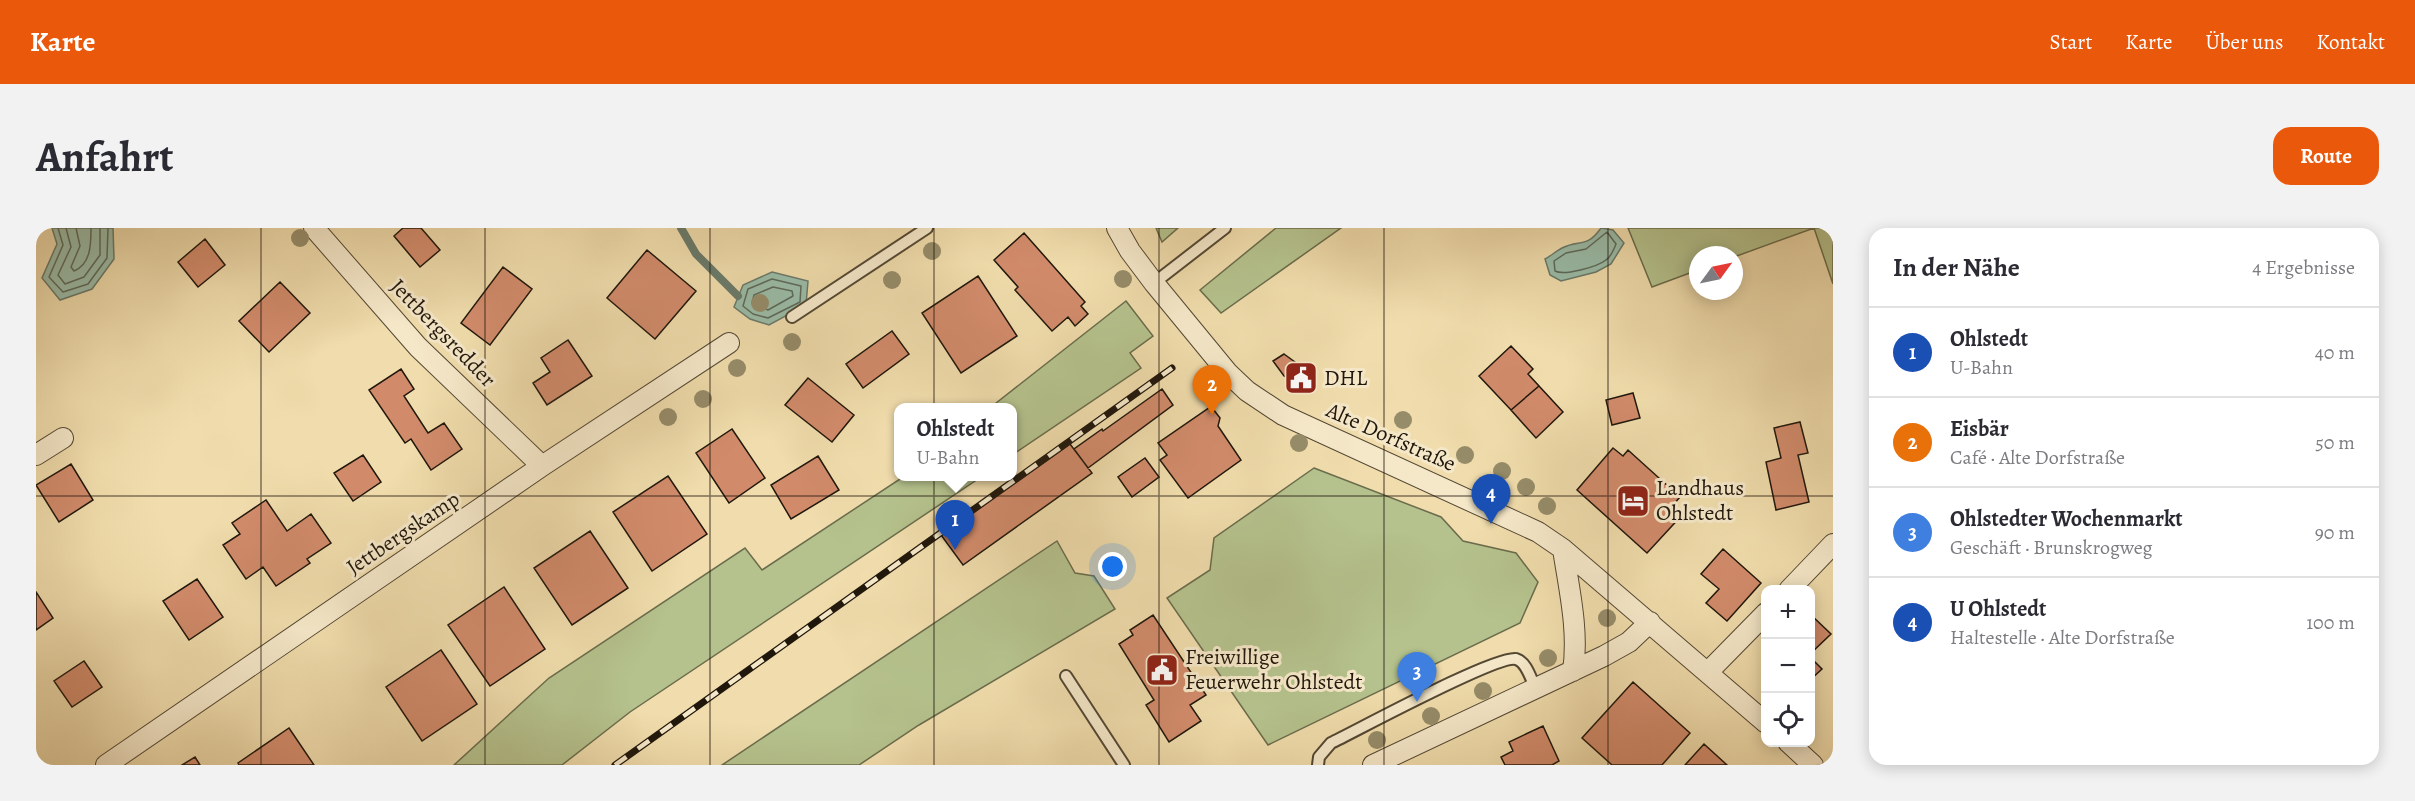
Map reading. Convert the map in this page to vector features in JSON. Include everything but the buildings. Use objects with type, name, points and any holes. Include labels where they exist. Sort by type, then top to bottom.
[{"type":"street","name":"Jettbergsredder","points":[[314,228],[418,347],[542,466]]},
{"type":"street","name":"Alte Dorfstraße","points":[[1117,228],[1130,251],[1154,283],[1228,373],[1247,391],[1283,415],[1538,532],[1563,549],[1761,719]]},
{"type":"street","name":"Jettbergskamp","points":[[106,765],[542,466],[729,343]]},
{"type":"street","points":[[36,455],[63,438]]},
{"type":"street","points":[[1793,585],[1833,544]]},
{"type":"street","points":[[1563,549],[1571,595],[1574,631],[1573,672]]},
{"type":"street","points":[[1708,672],[1761,618]]},
{"type":"street","points":[[1373,765],[1573,672],[1629,642],[1650,622]]},
{"type":"street","points":[[1793,747],[1813,765]]},
{"type":"lane","points":[[792,317],[927,228]]},
{"type":"lane","points":[[1154,283],[1225,228]]},
{"type":"lane","points":[[1318,765],[1319,757],[1331,743],[1479,669],[1505,659],[1518,659],[1524,665],[1536,689]]},
{"type":"lane","points":[[1066,676],[1124,765]]},
{"type":"green space","points":[[1156,228],[1178,228],[1162,242]]},
{"type":"green space","points":[[1276,228],[1341,228],[1221,313],[1200,290]]},
{"type":"green space","points":[[1628,228],[1814,228],[1743,254],[1743,246],[1689,246],[1689,273],[1652,287]]},
{"type":"green space","points":[[1814,228],[1833,228],[1833,284]]},
{"type":"green space","points":[[1126,301],[1153,336],[1130,353],[1141,368],[1017,452],[1017,403],[996,403]]},
{"type":"green space","points":[[1314,468],[1441,517],[1463,541],[1516,553],[1538,582],[1520,623],[1268,745],[1167,598],[1210,570],[1214,538]]},
{"type":"green space","points":[[897,481],[975,481],[630,712],[562,765],[454,765],[549,678],[745,548],[762,570]]},
{"type":"green space","points":[[1057,541],[1075,573],[1094,576],[1115,609],[919,725],[859,765],[722,765]]},
{"type":"water","points":[[52,228],[113,228],[114,259],[92,289],[60,300],[42,278],[57,244]]},
{"type":"water","points":[[1601,228],[1613,230],[1624,243],[1611,264],[1596,272],[1561,281],[1550,275],[1545,259],[1568,245],[1591,239]]},
{"type":"water","points":[[772,272],[808,281],[806,305],[769,325],[750,319],[734,307],[743,285]]},
{"type":"waterway","points":[[681,228],[696,254],[738,296]]},
{"type":"railway","points":[[1017,478],[1172,368]]},
{"type":"railway","points":[[615,765],[1013,481]]},
{"type":"place","name":"DHL","points":[[1301,378]]},
{"type":"place","name":"Eisbär","points":[[1212,415]]},
{"type":"place","name":"Landhaus Ohlstedt","points":[[1633,501]]},
{"type":"place","name":"U Ohlstedt","points":[[1491,524]]},
{"type":"place","name":"Ohlstedt","points":[[955,550]]},
{"type":"place","name":"Freiwillige Feuerwehr Ohlstedt","points":[[1162,670]]},
{"type":"place","name":"Ohlstedter Wochenmarkt","points":[[1417,702]]}]
